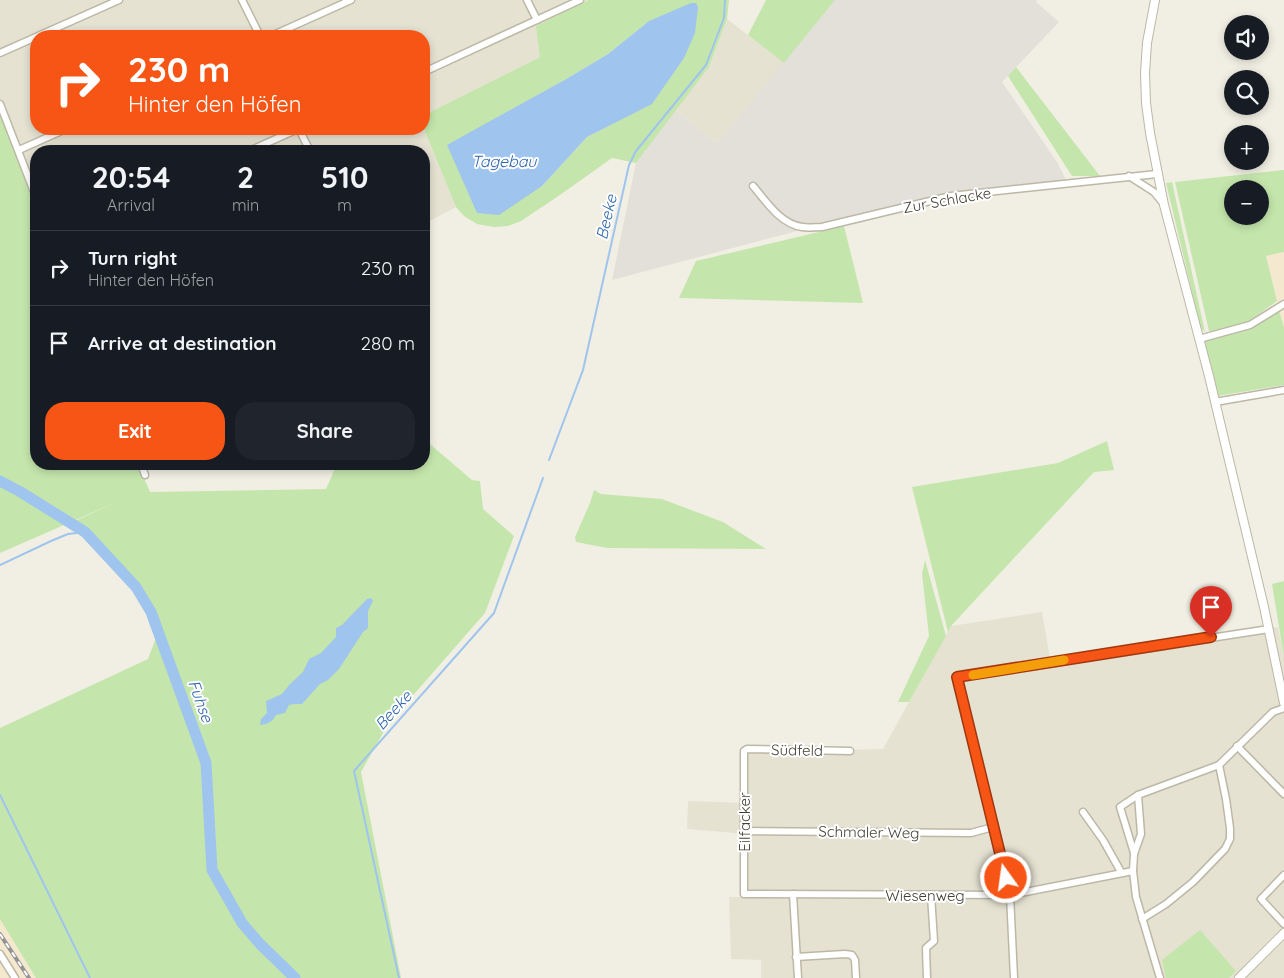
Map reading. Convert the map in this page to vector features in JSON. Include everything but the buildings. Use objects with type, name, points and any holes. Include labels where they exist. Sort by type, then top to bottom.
[{"type":"street","points":[[53,30],[119,0]]},
{"type":"street","points":[[242,0],[257,30]]},
{"type":"street","points":[[284,30],[350,0]]},
{"type":"street","points":[[527,0],[536,20]]},
{"type":"street","points":[[430,69],[580,0]]},
{"type":"street","points":[[1155,0],[1147,43],[1145,88],[1147,118],[1164,204],[1215,402],[1284,699]]},
{"type":"street","points":[[0,54],[30,40]]},
{"type":"street","points":[[0,104],[30,180]]},
{"type":"street","points":[[30,145],[53,135]]},
{"type":"street","points":[[263,145],[285,135]]},
{"type":"street","points":[[19,150],[30,145]]},
{"type":"street","name":"Zur Schlacke","points":[[753,186],[775,212],[788,221],[800,227],[822,227],[951,196],[1158,174]]},
{"type":"street","points":[[1129,176],[1154,192],[1164,204]]},
{"type":"street","points":[[1199,339],[1250,325],[1284,304]]},
{"type":"street","points":[[1215,402],[1284,390]]},
{"type":"street","points":[[143,470],[145,475]]},
{"type":"street","points":[[1014,978],[1010,895],[957,677],[1269,628]]},
{"type":"street","points":[[1134,854],[1120,807],[1138,796],[1219,765],[1273,712],[1284,708]]},
{"type":"street","points":[[1237,746],[1284,794]]},
{"type":"street","name":"Südfeld","points":[[744,750],[850,751]]},
{"type":"street","name":"Eilfacker","points":[[744,750],[744,894]]},
{"type":"street","points":[[1142,919],[1166,904],[1193,882],[1225,849],[1230,839],[1226,798],[1219,765]]},
{"type":"street","points":[[1138,796],[1141,834],[1134,854],[1133,871],[1136,898],[1160,978]]},
{"type":"street","points":[[1083,812],[1103,840],[1121,872]]},
{"type":"street","name":"Schmaler Weg","points":[[744,831],[971,833],[994,828]]},
{"type":"street","name":"Wiesenweg","points":[[744,894],[1010,895],[1133,871]]},
{"type":"street","points":[[1284,875],[1261,899],[1284,924]]},
{"type":"street","points":[[793,894],[798,978]]},
{"type":"street","points":[[927,978],[926,948],[934,942],[932,895]]},
{"type":"street","points":[[1239,978],[1284,933]]},
{"type":"street","points":[[0,954],[15,978]]},
{"type":"street","points":[[796,957],[852,955],[855,960],[856,978]]},
{"type":"shaded area","points":[[0,0],[619,0],[540,57],[430,112],[430,30],[30,30],[30,135],[426,135],[456,207],[430,221],[430,145],[30,145],[30,190],[0,111]]},
{"type":"shaded area","points":[[835,0],[1037,0],[1036,2],[1059,22],[1002,82],[1057,162],[1066,180],[950,192],[612,280],[636,163],[675,110],[715,142],[720,140]]},
{"type":"shaded area","points":[[727,19],[784,63],[720,140],[715,142],[675,110],[709,67]]},
{"type":"shaded area","points":[[1284,252],[1284,329],[1266,255]]},
{"type":"shaded area","points":[[1042,612],[1051,664],[1278,627],[1284,657],[1284,696],[1282,708],[1284,712],[1284,978],[761,978],[761,960],[731,959],[729,897],[747,897],[747,834],[687,829],[688,801],[747,803],[746,752],[883,749],[951,626]]},
{"type":"shaded area","points":[[0,918],[36,978],[0,978]]},
{"type":"green space","points":[[589,0],[729,0],[727,19],[709,67],[636,163],[612,158],[521,221],[508,226],[494,227],[477,224],[464,216],[456,207],[426,135],[430,135],[430,112],[540,57],[536,26]],"holes":[[[649,21],[618,121],[587,137],[542,186],[447,146],[608,54]]]},
{"type":"green space","points":[[766,0],[835,0],[784,63],[748,35]]},
{"type":"green space","points":[[1016,67],[1100,176],[1072,176],[1008,76]]},
{"type":"green space","points":[[0,111],[30,190],[30,470],[141,470],[150,492],[326,489],[334,470],[430,470],[430,444],[472,480],[480,481],[483,509],[514,536],[485,613],[388,724],[361,772],[401,978],[36,978],[0,919],[0,728],[148,659],[160,627],[154,611],[129,572],[108,549],[75,521],[119,501],[0,553]]},
{"type":"green space","points":[[1284,170],[1284,252],[1266,256],[1277,301],[1241,325],[1212,332],[1209,331],[1175,182]]},
{"type":"green space","points":[[1172,182],[1205,332],[1200,325],[1166,183]]},
{"type":"green space","points":[[844,226],[863,303],[679,298],[696,261]]},
{"type":"green space","points":[[1279,310],[1284,328],[1284,385],[1217,396],[1204,339],[1250,329]]},
{"type":"green space","points":[[1107,441],[1114,470],[1094,472],[951,626],[948,632],[912,487],[1058,463]]},
{"type":"green space","points":[[594,490],[601,494],[662,499],[723,522],[766,549],[607,548],[576,542],[575,537]]},
{"type":"green space","points":[[925,560],[946,636],[909,702],[898,702],[929,636],[922,574]]},
{"type":"green space","points":[[1284,581],[1284,657],[1272,584]]},
{"type":"green space","points":[[1200,930],[1236,971],[1229,978],[1166,978],[1162,960]]},
{"type":"water","name":"Tagebau","points":[[691,3],[696,3],[698,7],[695,33],[684,58],[652,104],[587,137],[542,186],[499,215],[477,213],[447,145],[608,54],[649,21]]},
{"type":"water","points":[[371,598],[373,601],[368,611],[368,628],[363,632],[339,669],[328,680],[320,684],[302,704],[289,705],[285,713],[276,715],[270,722],[260,725],[261,719],[267,713],[266,701],[282,694],[303,672],[309,659],[321,653],[336,637],[336,628],[342,625],[367,599]]},
{"type":"waterway","name":"Beeke","points":[[549,460],[583,370],[629,165],[636,151],[706,65],[724,18],[725,0]]},
{"type":"waterway","name":"Beeke","points":[[399,978],[354,771],[494,613],[543,478]]},
{"type":"waterway","name":"Fuhse","points":[[0,481],[85,532],[136,587],[151,612],[206,763],[212,870],[242,923],[260,944],[295,978]]},
{"type":"waterway","points":[[0,565],[68,534],[85,532]]},
{"type":"waterway","points":[[0,795],[90,978]]},
{"type":"railway","points":[[0,934],[29,978]]},
{"type":"slow traffic","points":[[973,675],[1064,660]]},
{"type":"route","points":[[1006,878],[957,677],[1211,637]]}]
